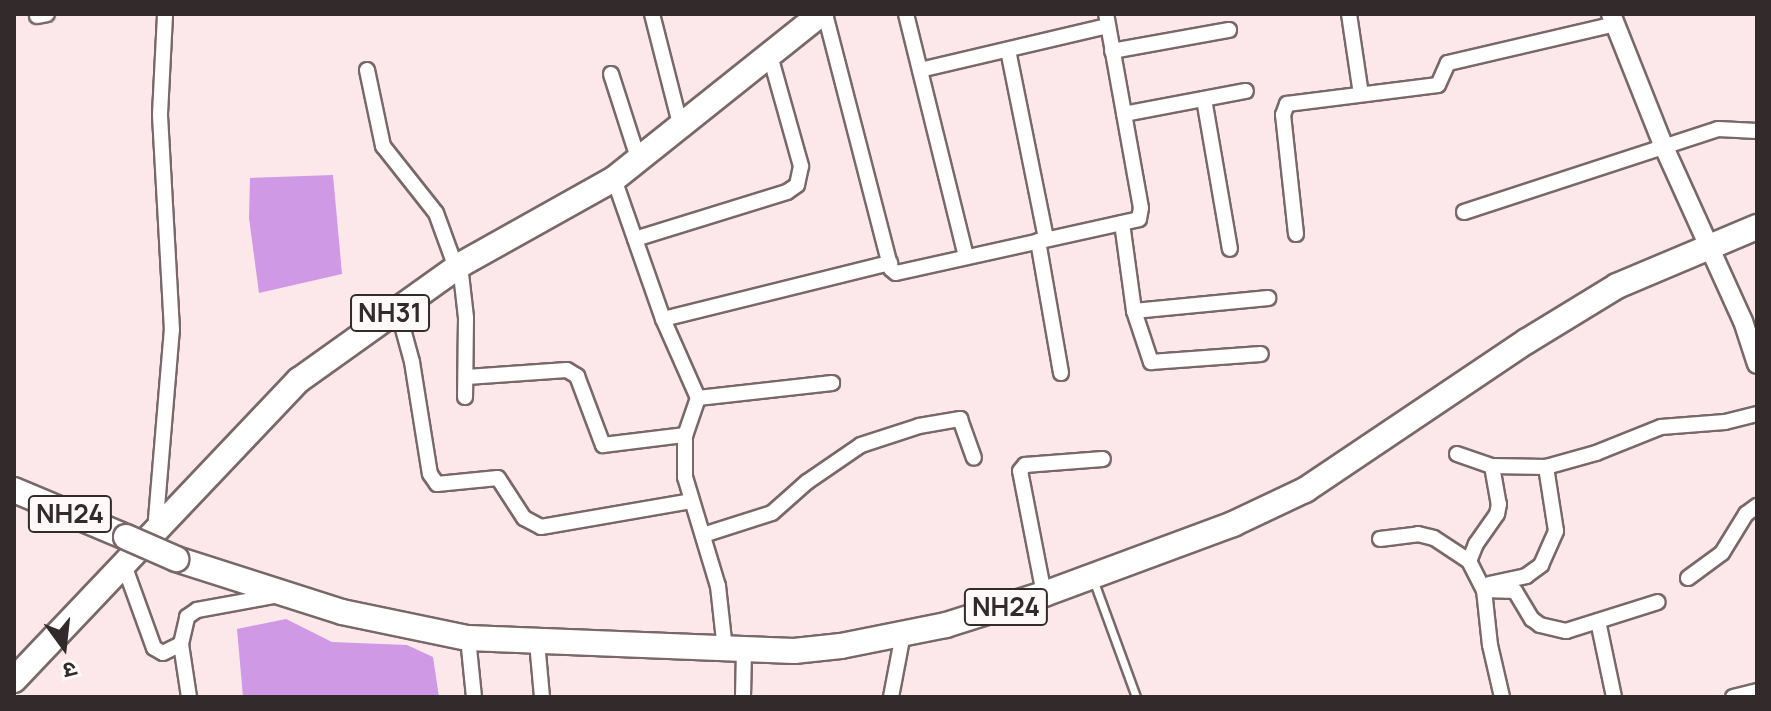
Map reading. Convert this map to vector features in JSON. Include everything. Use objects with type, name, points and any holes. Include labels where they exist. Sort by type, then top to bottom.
[{"type":"highway","name":"NH31","points":[[14,680],[299,380],[458,266],[497,242],[578,203],[614,179],[820,15]]},
{"type":"highway","name":"NH24","points":[[14,490],[176,559],[284,595],[400,627],[468,638],[794,651],[946,625],[1044,594],[1233,524],[1305,490],[1569,314],[1617,286],[1757,227]]},
{"type":"street","points":[[155,531],[163,465],[172,330],[160,114],[165,14]]},
{"type":"street","points":[[652,14],[681,128]]},
{"type":"street","points":[[906,14],[966,256]]},
{"type":"street","points":[[1349,14],[1361,94]]},
{"type":"street","points":[[820,15],[893,271],[1139,219],[1141,208],[1107,20],[1008,50],[920,70]]},
{"type":"street","points":[[1296,234],[1284,109],[1293,101],[1438,85],[1442,83],[1444,65],[1448,63],[1613,19],[1663,145],[1743,321],[1757,364]]},
{"type":"street","points":[[1112,51],[1229,30]]},
{"type":"street","points":[[1008,50],[1042,240],[1061,373]]},
{"type":"street","points":[[635,239],[787,192],[797,185],[801,166],[770,56]]},
{"type":"street","points":[[367,70],[383,146],[431,204],[458,266],[466,318],[465,397]]},
{"type":"street","points":[[611,74],[639,161]]},
{"type":"street","points":[[1124,114],[1246,91]]},
{"type":"street","points":[[1204,99],[1230,249]]},
{"type":"street","points":[[1464,212],[1718,129],[1757,131]]},
{"type":"street","points":[[614,179],[663,319],[698,398],[685,435],[685,477],[735,650],[743,697]]},
{"type":"street","points":[[1122,223],[1134,311],[1151,362],[1261,354]]},
{"type":"street","points":[[663,319],[890,263]]},
{"type":"street","points":[[1134,311],[1268,298]]},
{"type":"street","points":[[397,307],[412,362],[433,481],[443,485],[498,478],[524,518],[535,526],[691,501]]},
{"type":"street","points":[[467,377],[567,370],[577,376],[603,445],[685,435]]},
{"type":"street","points":[[698,398],[832,383]]},
{"type":"street","points":[[1457,454],[1492,466],[1546,467],[1596,453],[1661,427],[1725,422],[1757,414]]},
{"type":"street","points":[[703,535],[772,513],[807,482],[861,445],[905,430],[960,419],[974,458]]},
{"type":"street","points":[[1044,594],[1020,471],[1025,465],[1103,459]]},
{"type":"street","points":[[1469,561],[1476,544],[1497,514],[1499,504],[1492,466]]},
{"type":"street","points":[[1483,588],[1526,576],[1541,565],[1556,531],[1546,467]]},
{"type":"street","points":[[1688,578],[1722,553],[1746,514],[1757,506]]},
{"type":"street","points":[[1380,539],[1418,534],[1434,538],[1469,561],[1483,588],[1490,645],[1502,697]]},
{"type":"street","points":[[124,565],[154,648],[163,653],[181,644]]},
{"type":"street","points":[[1483,588],[1515,591],[1532,619],[1553,630],[1566,631],[1658,602]]},
{"type":"street","points":[[189,697],[181,644],[187,617],[197,610],[284,595]]},
{"type":"street","points":[[1598,621],[1614,697]]},
{"type":"street","points":[[891,697],[903,634]]},
{"type":"street","points":[[468,638],[474,697]]},
{"type":"street","points":[[537,642],[542,697]]},
{"type":"street","points":[[1733,697],[1757,691]]},
{"type":"lane","points":[[1092,576],[1136,697]]},
{"type":"shaded area","points":[[333,175],[342,274],[259,293],[249,218],[250,178]]},
{"type":"shaded area","points":[[286,619],[332,642],[407,645],[433,657],[439,697],[243,697],[237,629]]}]
